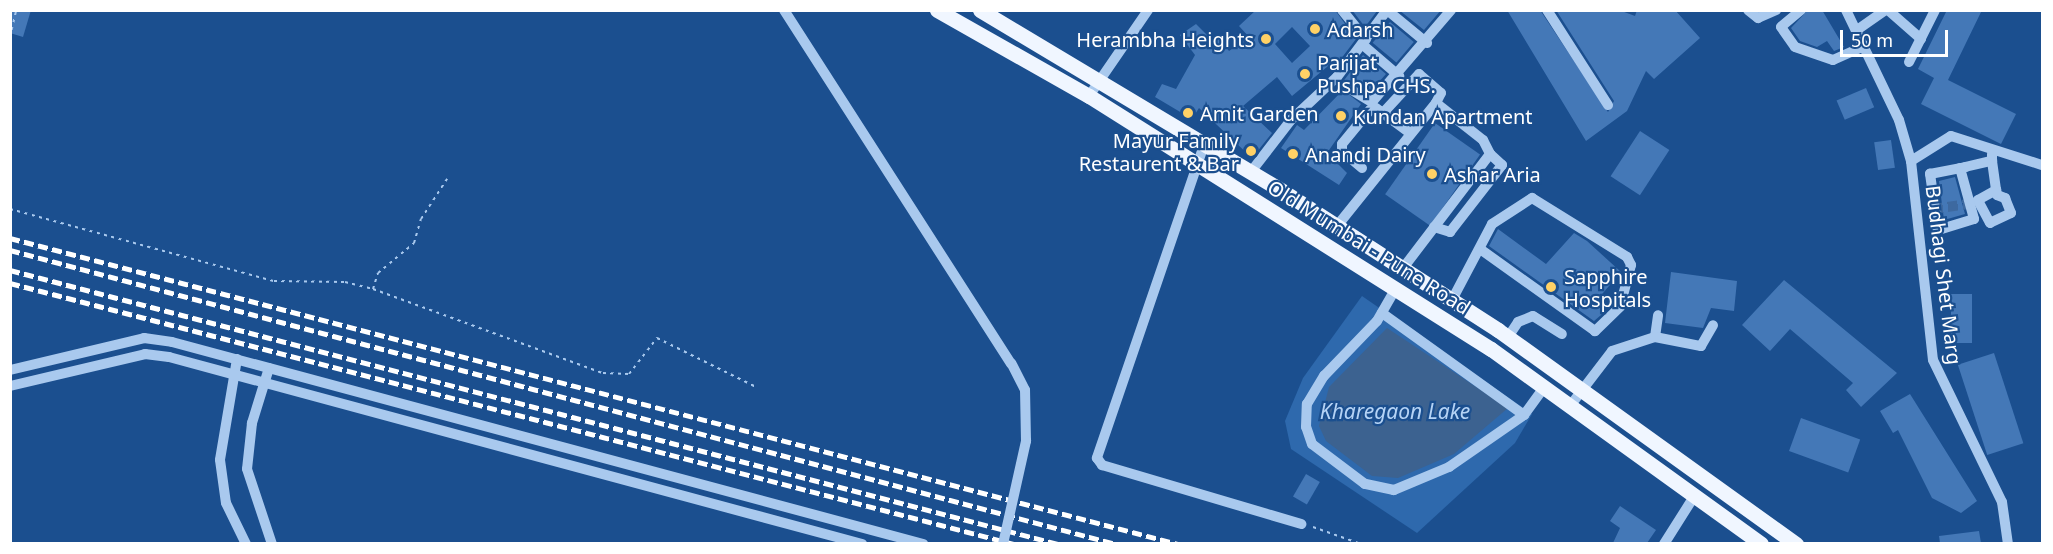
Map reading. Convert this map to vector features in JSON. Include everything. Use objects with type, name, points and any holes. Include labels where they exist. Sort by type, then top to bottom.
[{"type":"main road","name":"Old Mumbai - Pune Road","points":[[937,10],[1089,96],[1396,288],[1544,387],[1761,543]]},
{"type":"main road","name":"Old Mumbai - Pune Road","points":[[980,10],[1100,78],[1452,300],[1581,388],[1796,543]]},
{"type":"main road","points":[[1681,485],[1693,468]]},
{"type":"street","points":[[784,10],[1011,363],[1025,390],[1026,441],[1003,543]]},
{"type":"street","points":[[1089,96],[1148,10]]},
{"type":"street","points":[[1342,10],[1365,43],[1399,76]]},
{"type":"street","points":[[1250,172],[1365,43],[1387,10],[1427,43]]},
{"type":"street","points":[[1350,89],[1368,104],[1399,76],[1451,10]]},
{"type":"street","points":[[1548,10],[1608,105]]},
{"type":"street","points":[[1748,10],[1758,18],[1776,10]]},
{"type":"street","points":[[1801,10],[1781,27],[1795,47],[1833,60],[1865,46]]},
{"type":"street","name":"Budhagi Shet Marg","points":[[1846,10],[1899,120],[1911,160],[1933,360],[2002,502],[2008,543]]},
{"type":"street","points":[[1857,30],[1887,10],[1921,39]]},
{"type":"street","points":[[1922,10],[1930,21]]},
{"type":"street","points":[[1909,62],[1935,10]]},
{"type":"street","points":[[1337,226],[1436,103],[1441,93],[1419,74],[1383,113]]},
{"type":"street","points":[[1434,227],[1450,232],[1502,165],[1490,154],[1483,140],[1436,103]]},
{"type":"street","points":[[1362,168],[1342,151],[1342,144],[1370,110],[1383,113],[1410,133]]},
{"type":"street","points":[[1911,160],[1951,136],[1992,156],[2043,165]]},
{"type":"street","points":[[1204,145],[1097,458],[1102,465],[1301,524]]},
{"type":"street","points":[[1403,268],[1490,154]]},
{"type":"street","points":[[1960,168],[1968,204],[1974,219],[1969,224],[1938,230],[1927,178],[1992,156]]},
{"type":"street","points":[[1992,156],[1996,190]]},
{"type":"street","points":[[1452,300],[1492,224],[1532,198],[1630,259],[1631,265],[1620,308],[1595,331],[1480,249]]},
{"type":"street","points":[[1396,288],[1382,313],[1307,404],[1312,444],[1365,484],[1394,490],[1414,484],[1449,467],[1524,415],[1544,387]]},
{"type":"street","points":[[1382,313],[1524,415]]},
{"type":"street","points":[[1655,337],[1658,315]]},
{"type":"street","points":[[1508,337],[1518,322],[1533,316],[1562,334]]},
{"type":"street","points":[[1570,406],[1581,388],[1612,351],[1655,337],[1701,346],[1713,325]]},
{"type":"street","points":[[10,370],[144,338],[237,359],[923,543]]},
{"type":"street","points":[[116,344],[120,360]]},
{"type":"street","points":[[10,386],[145,354],[169,357],[265,385],[861,543]]},
{"type":"street","points":[[237,359],[232,376],[219,460],[226,503],[246,543]]},
{"type":"street","points":[[269,368],[252,423],[247,469],[272,543]]},
{"type":"street","points":[[1664,543],[1695,495]]},
{"type":"path","points":[[10,36],[16,10]]},
{"type":"path","points":[[373,289],[378,273],[414,243],[421,219],[447,179]]},
{"type":"path","points":[[10,209],[274,281],[345,282],[373,289],[603,373],[629,374],[657,338],[756,387]]},
{"type":"path","points":[[1301,524],[1361,543]]},
{"type":"shaded area","points":[[1362,296],[1532,414],[1515,443],[1417,533],[1291,449],[1285,421],[1303,378]]},
{"type":"water","name":"Kharegaon Lake","points":[[1387,328],[1508,408],[1454,454],[1398,478],[1372,476],[1326,441],[1319,426],[1329,387]]},
{"type":"building","points":[[10,10],[31,10],[23,37],[10,33]]},
{"type":"building","points":[[1256,10],[1335,10],[1356,39],[1331,72],[1339,57],[1292,96],[1277,77],[1243,106],[1272,133],[1252,158],[1199,108],[1192,119],[1155,97],[1162,84],[1176,89],[1195,55],[1180,35],[1196,24],[1212,40],[1218,36],[1229,51],[1249,37],[1239,26]],"holes":[[[1292,27],[1310,46],[1292,63],[1275,44]]]},
{"type":"building","points":[[1352,10],[1376,10],[1377,11],[1365,27]]},
{"type":"building","points":[[1399,10],[1441,10],[1424,30]]},
{"type":"building","points":[[1507,10],[1540,10],[1608,112],[1614,101],[1556,10],[1619,10],[1635,16],[1637,10],[1675,10],[1700,38],[1654,79],[1646,71],[1627,111],[1586,141]]},
{"type":"building","points":[[1808,10],[1822,10],[1844,47],[1834,51],[1827,41],[1817,47],[1800,41],[1791,28]]},
{"type":"building","points":[[1947,10],[1982,10],[1948,80],[2016,114],[2001,144],[1921,104],[1934,78],[1918,69]]},
{"type":"building","points":[[1390,22],[1414,42],[1396,63],[1373,43]]},
{"type":"building","points":[[1363,55],[1386,74],[1370,92],[1353,82],[1342,83]]},
{"type":"building","points":[[1866,88],[1874,107],[1845,120],[1837,101]]},
{"type":"building","points":[[1343,90],[1361,104],[1327,153],[1347,173],[1339,185],[1281,148],[1297,125],[1304,130]]},
{"type":"building","name":"Ashar Aria","points":[[1435,123],[1480,155],[1430,226],[1385,194]]},
{"type":"building","points":[[1640,131],[1669,150],[1640,195],[1611,176]]},
{"type":"building","points":[[1891,140],[1895,168],[1878,170],[1874,142]]},
{"type":"building","points":[[1955,177],[1965,214],[1944,220],[1939,181]]},
{"type":"building","points":[[1498,229],[1546,264],[1574,233],[1587,241],[1621,272],[1597,300],[1606,307],[1601,315],[1594,321],[1489,246]]},
{"type":"building","points":[[1671,272],[1737,281],[1734,311],[1711,308],[1703,328],[1665,323]]},
{"type":"building","points":[[1784,280],[1897,373],[1861,407],[1846,390],[1853,383],[1790,329],[1770,351],[1742,325]]},
{"type":"building","points":[[1951,294],[1972,294],[1972,343],[1951,343]]},
{"type":"building","points":[[1994,353],[2023,443],[1987,455],[1958,365]]},
{"type":"building","points":[[1910,394],[1977,501],[1961,513],[1932,498],[1898,430],[1893,433],[1880,411]]},
{"type":"building","points":[[1801,418],[1860,440],[1848,472],[1789,451]]},
{"type":"building","points":[[1306,474],[1320,482],[1307,505],[1293,497]]},
{"type":"building","points":[[1620,506],[1656,530],[1647,543],[1613,543],[1620,528],[1610,521]]},
{"type":"building","points":[[1979,531],[1981,543],[1940,543],[1939,536]]},
{"type":"tunnel","points":[[1933,209],[1967,204]]},
{"type":"railway","points":[[10,238],[1178,544]]},
{"type":"railway","points":[[10,250],[1116,544]]},
{"type":"railway","points":[[10,270],[1058,544]]},
{"type":"railway","points":[[10,283],[1014,544]]},
{"type":"place","name":"Adarsh","points":[[1315,29]]},
{"type":"place","name":"Herambha Heights","points":[[1266,39]]},
{"type":"place","name":"Parijat Pushpa CHS.","points":[[1305,74]]},
{"type":"place","name":"Amit Garden","points":[[1188,113]]},
{"type":"place","name":"Kundan Apartment","points":[[1341,116]]},
{"type":"place","name":"Mayur Family Restaurent & Bar","points":[[1251,151]]},
{"type":"place","name":"Anandi Dairy","points":[[1293,154]]},
{"type":"place","name":"Ashar Aria","points":[[1432,174]]},
{"type":"place","name":"Sapphire Hospitals","points":[[1551,287]]}]
